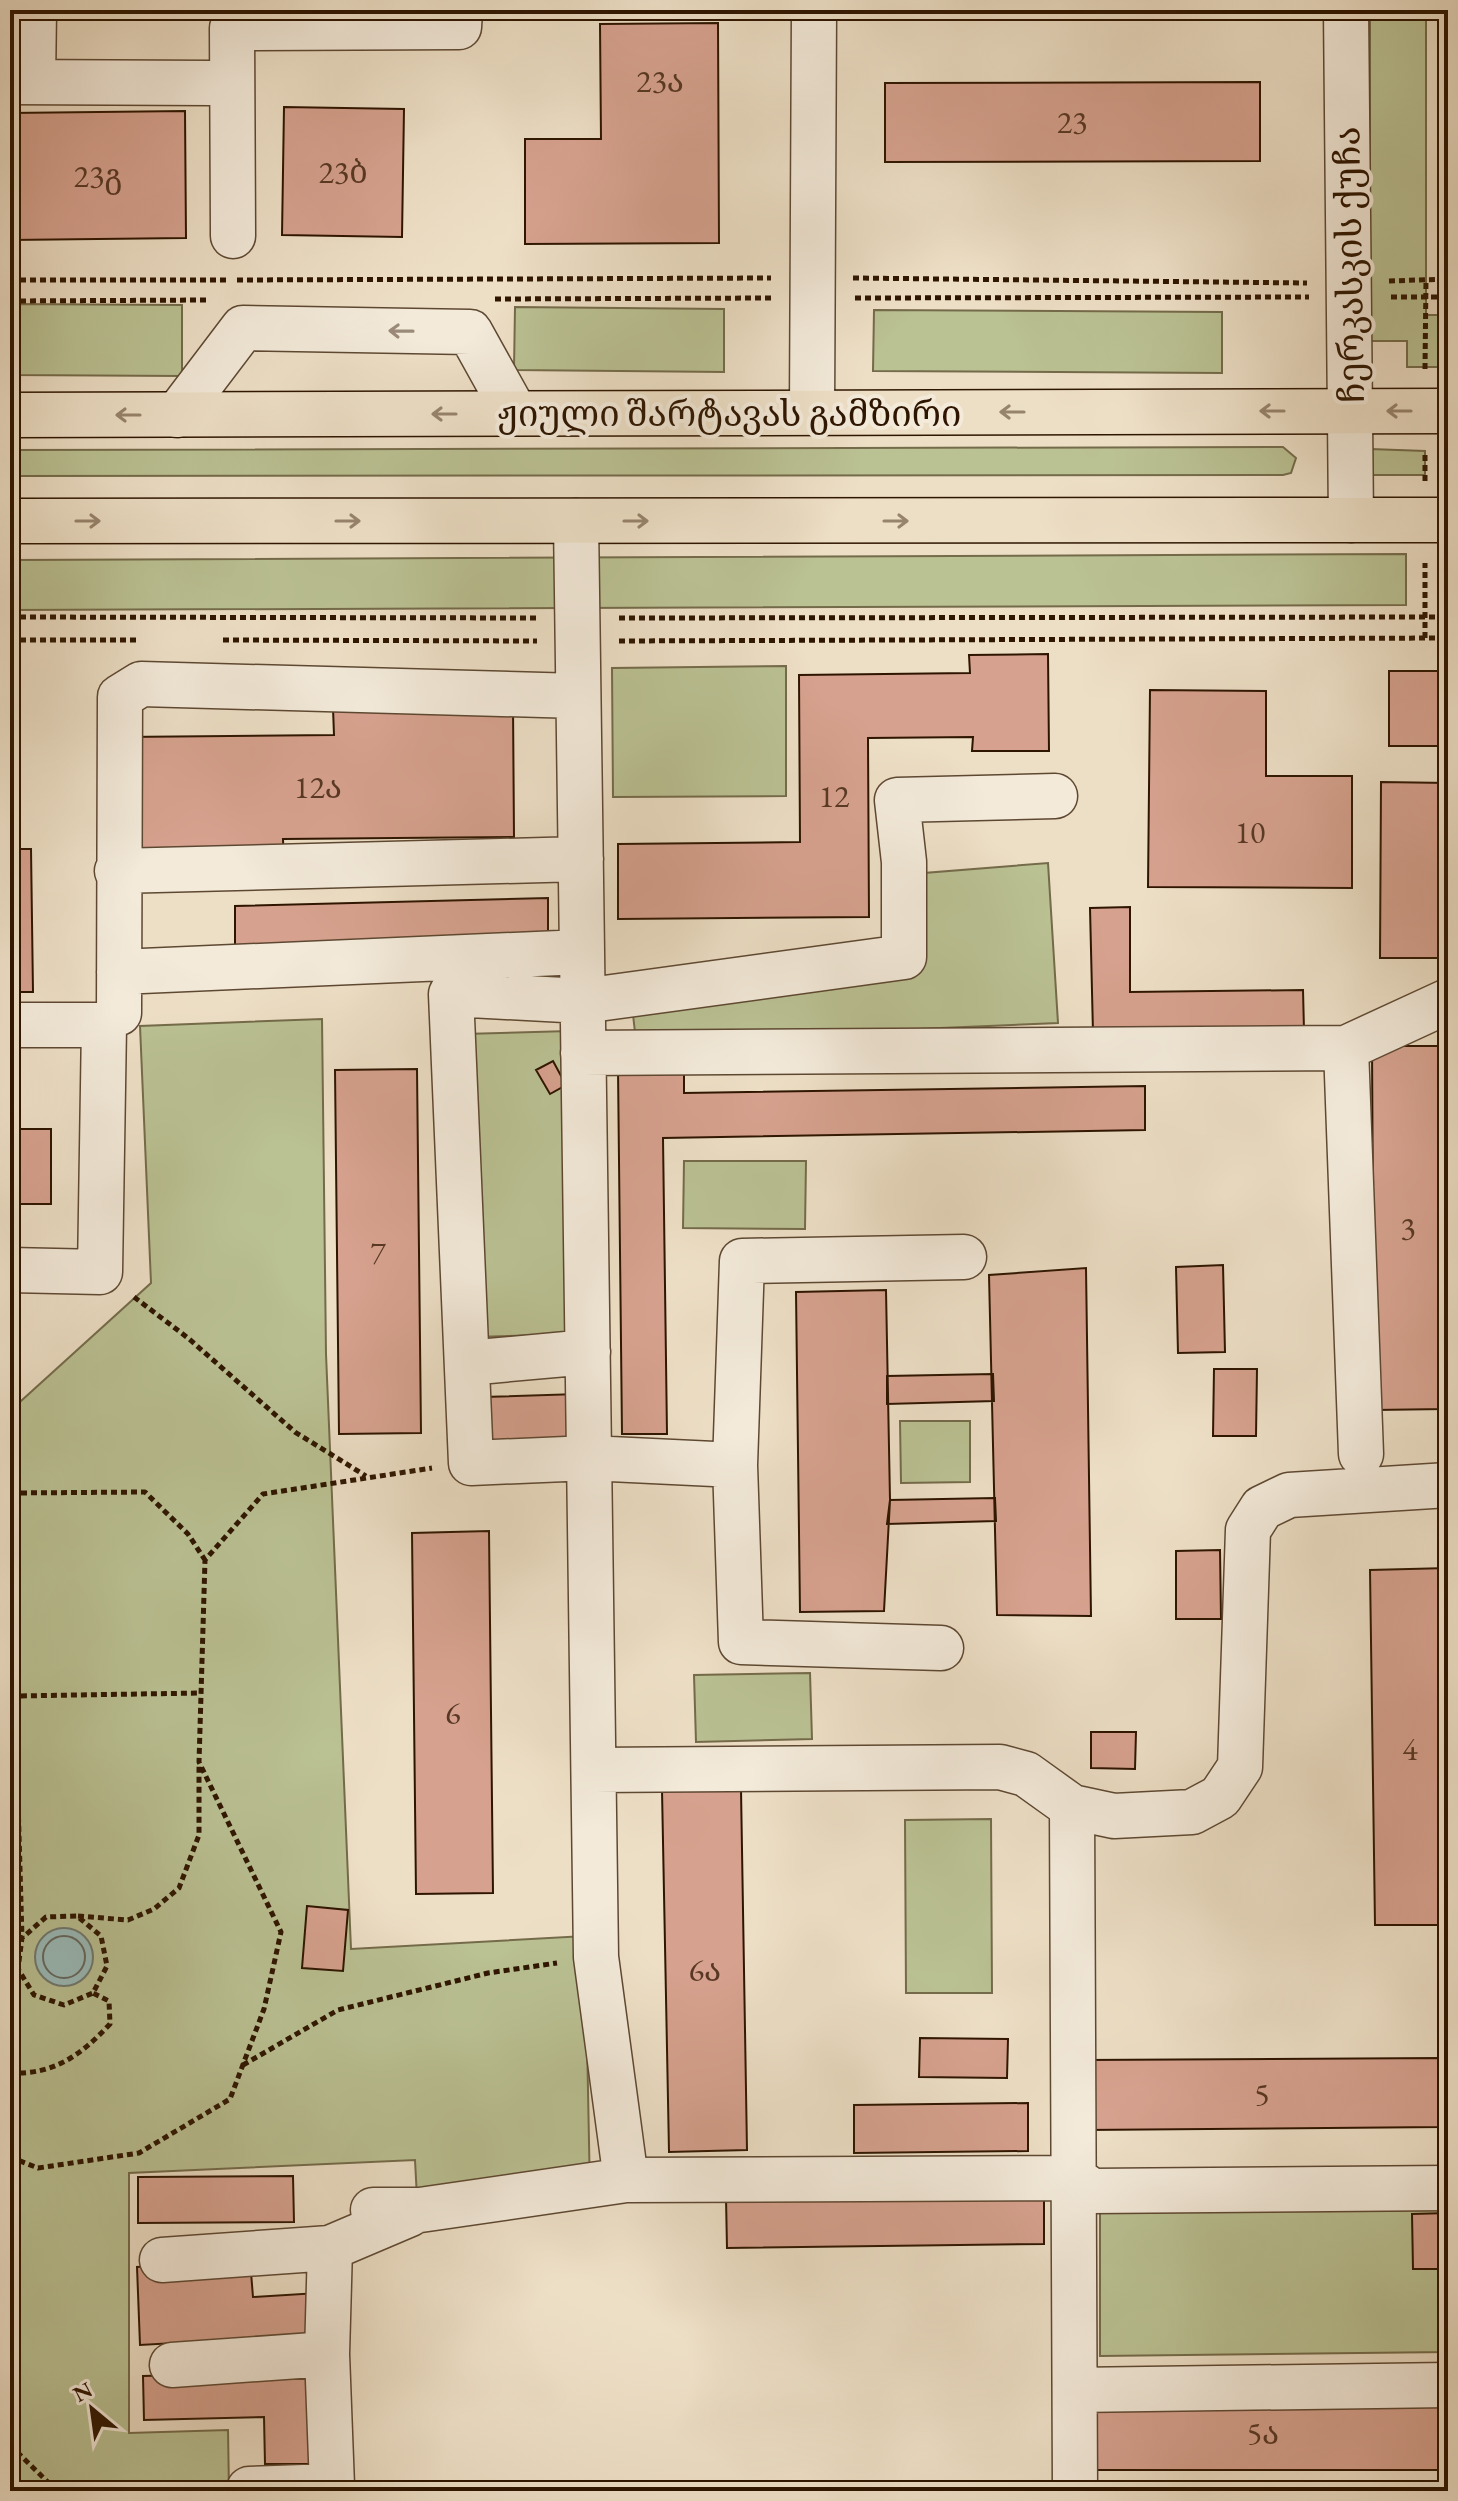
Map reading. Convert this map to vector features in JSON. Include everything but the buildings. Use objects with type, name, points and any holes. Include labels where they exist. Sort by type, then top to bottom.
[{"type":"main road","name":"ჟიული შარტავას გამზირი","points":[[10,415],[1437,411]]},
{"type":"main road","points":[[10,521],[1437,520]]},
{"type":"street","points":[[34,10],[22,82],[213,83]]},
{"type":"street","points":[[233,236],[232,28],[459,27],[460,10]]},
{"type":"street","points":[[812,412],[814,10]]},
{"type":"street","name":"ჩერკასკის ქუჩა","points":[[1346,10],[1351,520]]},
{"type":"street","points":[[177,415],[243,328],[470,332],[515,413]]},
{"type":"street","points":[[576,521],[596,1957],[626,2180]]},
{"type":"street","points":[[578,696],[141,684],[120,697],[117,871],[119,993],[582,952]]},
{"type":"street","points":[[735,1465],[589,1458],[471,1463],[451,994],[583,1001],[904,957],[904,862],[897,800],[1055,796]]},
{"type":"street","points":[[117,871],[581,859]]},
{"type":"street","points":[[583,1053],[1346,1048],[1448,1001]]},
{"type":"street","points":[[10,1025],[104,1025],[100,1272],[10,1270]]},
{"type":"street","points":[[1346,1048],[1361,1454]]},
{"type":"street","points":[[941,1648],[741,1642],[735,1465],[742,1261],[964,1257]]},
{"type":"street","points":[[467,1363],[588,1352]]},
{"type":"street","points":[[594,1770],[1000,1767],[1026,1774],[1072,1807],[1114,1816],[1192,1812],[1220,1797],[1240,1767],[1248,1530],[1262,1508],[1289,1495],[1448,1485]]},
{"type":"street","points":[[1072,1807],[1075,2491]]},
{"type":"street","points":[[373,2210],[420,2210],[626,2180],[1074,2178],[1092,2191],[1448,2188]]},
{"type":"street","points":[[162,2260],[330,2248],[420,2210]]},
{"type":"street","points":[[249,2489],[332,2486],[327,2354],[330,2248]]},
{"type":"street","points":[[172,2365],[327,2354]]},
{"type":"street","points":[[1075,2390],[1448,2385]]},
{"type":"path","points":[[483,299],[813,288],[1349,290],[1426,279],[1448,279]]},
{"type":"path","points":[[1425,638],[1437,520],[1437,411],[1426,279]]},
{"type":"path","points":[[10,280],[1349,290],[1448,297]]},
{"type":"path","points":[[10,301],[216,300]]},
{"type":"path","points":[[10,617],[578,630],[1448,638]]},
{"type":"path","points":[[215,640],[578,630],[1448,617]]},
{"type":"path","points":[[10,640],[152,640]]},
{"type":"path","points":[[100,1272],[188,1338],[295,1432],[367,1477]]},
{"type":"path","points":[[205,1560],[263,1494],[471,1463]]},
{"type":"path","points":[[22,1938],[46,1917],[77,1916],[128,1920],[154,1909],[179,1888],[199,1835],[205,1560],[188,1534],[145,1492],[10,1492],[22,1938],[18,1969],[34,1995],[64,2005],[93,1993],[107,1966],[101,1936],[77,1916]]},
{"type":"path","points":[[15,1696],[201,1693]]},
{"type":"path","points":[[10,2157],[38,2168],[139,2153],[230,2099],[264,2009],[281,1932],[199,1762]]},
{"type":"path","points":[[10,1850],[20,1861]]},
{"type":"path","points":[[242,2066],[338,2010],[488,1973],[596,1957]]},
{"type":"path","points":[[10,2073],[34,2074],[84,2052],[110,2024],[109,2001],[93,1993]]},
{"type":"path","points":[[10,2445],[57,2491]]},
{"type":"green space","points":[[1370,10],[1426,10],[1426,315],[1448,315],[1448,367],[1407,367],[1407,341],[1370,341]]},
{"type":"green space","points":[[10,304],[182,305],[182,376],[10,375]]},
{"type":"green space","points":[[515,307],[724,309],[724,372],[514,370]]},
{"type":"green space","points":[[874,310],[1222,312],[1222,373],[873,371]]},
{"type":"green space","points":[[1283,447],[1296,458],[1291,473],[1283,475],[10,476],[10,450]]},
{"type":"green space","points":[[1370,449],[1425,451],[1425,475],[1368,475]]},
{"type":"green space","points":[[1406,554],[1406,605],[10,610],[10,560]]},
{"type":"green space","points":[[786,666],[786,796],[613,797],[612,668]]},
{"type":"green space","points":[[1048,863],[1058,1023],[636,1041],[631,997],[921,971],[924,873]]},
{"type":"green space","points":[[322,1019],[326,1354],[351,1949],[585,1936],[590,2193],[417,2198],[415,2160],[129,2173],[129,2433],[228,2430],[229,2491],[10,2491],[10,1411],[151,1283],[140,1026]]},
{"type":"green space","points":[[569,1031],[578,1334],[474,1337],[464,1034]]},
{"type":"green space","points":[[684,1161],[806,1161],[805,1229],[683,1228]]},
{"type":"green space","points":[[900,1421],[970,1421],[970,1482],[901,1483]]},
{"type":"green space","points":[[810,1673],[812,1739],[696,1742],[694,1675]]},
{"type":"green space","points":[[991,1819],[992,1993],[906,1993],[905,1820]]},
{"type":"green space","points":[[1448,2200],[1448,2352],[1100,2356],[1100,2204]]},
{"type":"water","points":[[64,1928],[85,1936],[93,1957],[85,1978],[64,1986],[43,1978],[35,1957],[43,1936]]}]
